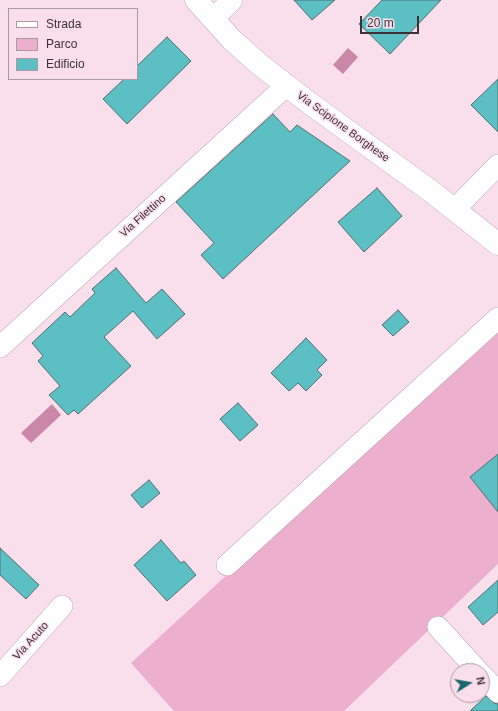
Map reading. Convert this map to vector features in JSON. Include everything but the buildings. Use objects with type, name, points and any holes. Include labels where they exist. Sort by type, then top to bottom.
[{"type":"main road","name":"Via Scipione Borghese","points":[[196,0],[240,48],[286,86],[455,209],[498,244]]},
{"type":"street","points":[[213,19],[232,0]]},
{"type":"street","name":"Via Filettino","points":[[0,347],[286,86]]},
{"type":"street","points":[[455,209],[498,165]]},
{"type":"street","points":[[227,565],[498,318]]},
{"type":"street","name":"Via Acuto","points":[[0,676],[62,606]]},
{"type":"street","points":[[438,627],[471,663]]},
{"type":"street","points":[[490,684],[498,692]]},
{"type":"green space","points":[[498,326],[498,564],[344,711],[174,711],[131,663]]},
{"type":"shaded area","points":[[348,48],[358,57],[343,74],[333,65]]},
{"type":"shaded area","points":[[52,404],[61,415],[31,443],[21,433]]}]
